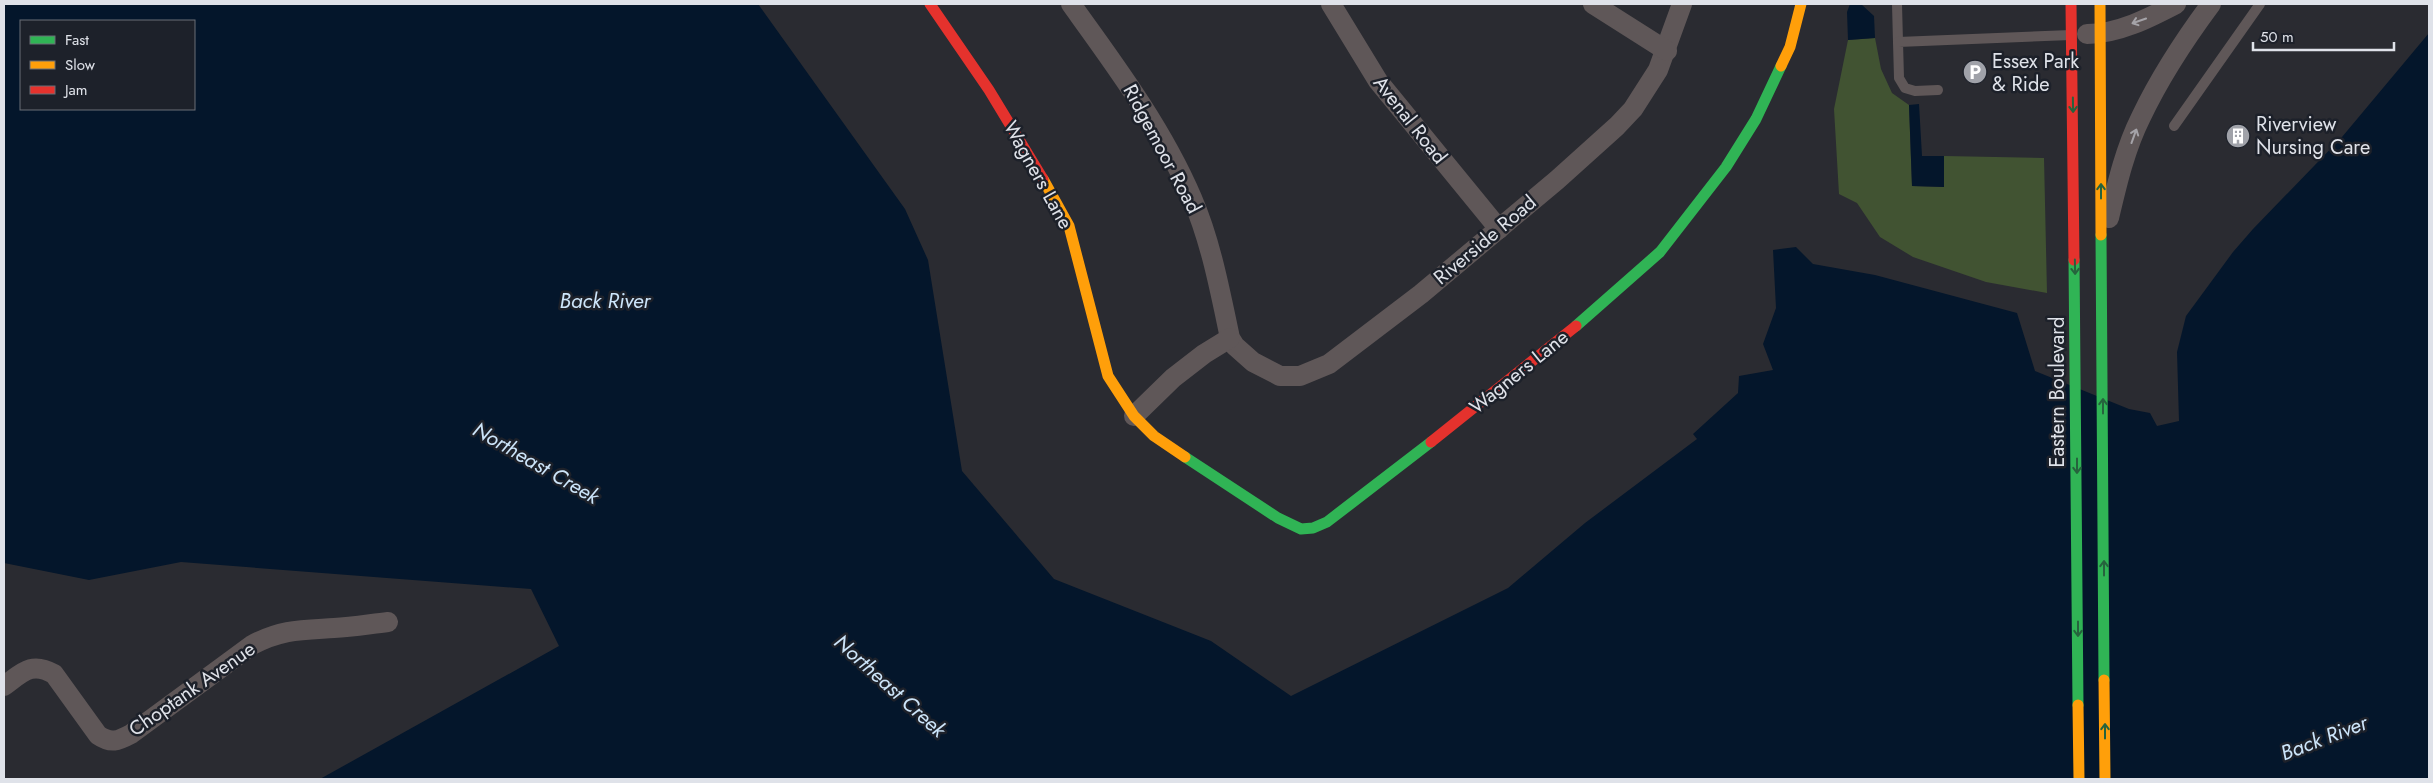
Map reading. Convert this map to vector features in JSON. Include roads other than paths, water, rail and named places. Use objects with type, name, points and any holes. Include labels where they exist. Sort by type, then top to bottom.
[{"type":"main road","name":"Wagners Lane","points":[[930,4],[989,90],[1069,226],[1108,376],[1134,416],[1154,436],[1184,458],[1290,525],[1301,529],[1313,528],[1327,522],[1372,489],[1589,316],[1660,252],[1726,167],[1756,119],[1790,47],[1801,4]]},
{"type":"main road","name":"Eastern Boulevard","points":[[2071,4],[2076,312],[2079,779]]},
{"type":"main road","points":[[2100,4],[2105,779]]},
{"type":"street","name":"Ridgemoor Road","points":[[1071,4],[1135,94],[1192,197],[1214,267],[1230,338]]},
{"type":"street","name":"Avenal Road","points":[[1331,4],[1378,81],[1499,229]]},
{"type":"street","points":[[1593,4],[1667,51]]},
{"type":"street","name":"Riverside Road","points":[[1230,338],[1244,355],[1267,370],[1289,377],[1310,373],[1329,364],[1398,312],[1499,229],[1622,121],[1647,89],[1667,51],[1682,4]]},
{"type":"street","points":[[2072,35],[2101,34],[2153,16],[2176,4]]},
{"type":"street","points":[[2101,250],[2118,179],[2140,118],[2190,33],[2211,4]]},
{"type":"street","points":[[1134,416],[1173,378],[1204,354],[1230,338]]},
{"type":"street","name":"Choptank Avenue","points":[[4,686],[28,669],[38,667],[44,669],[54,674],[98,735],[105,740],[117,741],[131,734],[252,645],[274,634],[301,629],[333,628],[388,622]]},
{"type":"lane","points":[[1897,4],[1899,78],[1905,88],[1915,91],[1938,90]]},
{"type":"lane","points":[[2174,126],[2260,4]]},
{"type":"lane","points":[[1898,42],[2072,35]]},
{"type":"water","name":"Back River","points":[[4,4],[758,4],[905,209],[928,260],[962,471],[1054,579],[1211,641],[1291,696],[1508,588],[1585,523],[1697,439],[1693,434],[1738,393],[1739,376],[1773,370],[1763,344],[1776,308],[1773,250],[1796,247],[1813,264],[1875,275],[2017,313],[2035,371],[2129,409],[2150,413],[2157,426],[2179,421],[2177,352],[2186,316],[2233,252],[2342,137],[2429,33],[2429,779],[320,779],[559,646],[531,589],[181,562],[89,580],[4,563]]},
{"type":"water","points":[[1850,4],[1861,4],[1874,16],[1875,38],[1848,40],[1847,12]]},
{"type":"water","points":[[1919,104],[1922,156],[1944,156],[1944,187],[1912,186],[1909,105]]},
{"type":"place","name":"Essex Park & Ride","points":[[1975,72]]},
{"type":"place","name":"Riverview Nursing Care","points":[[2238,136]]},
{"type":"water label","name":"Northeast Creek","points":[[536,463]]},
{"type":"water label","name":"Northeast Creek","points":[[890,686]]}]
